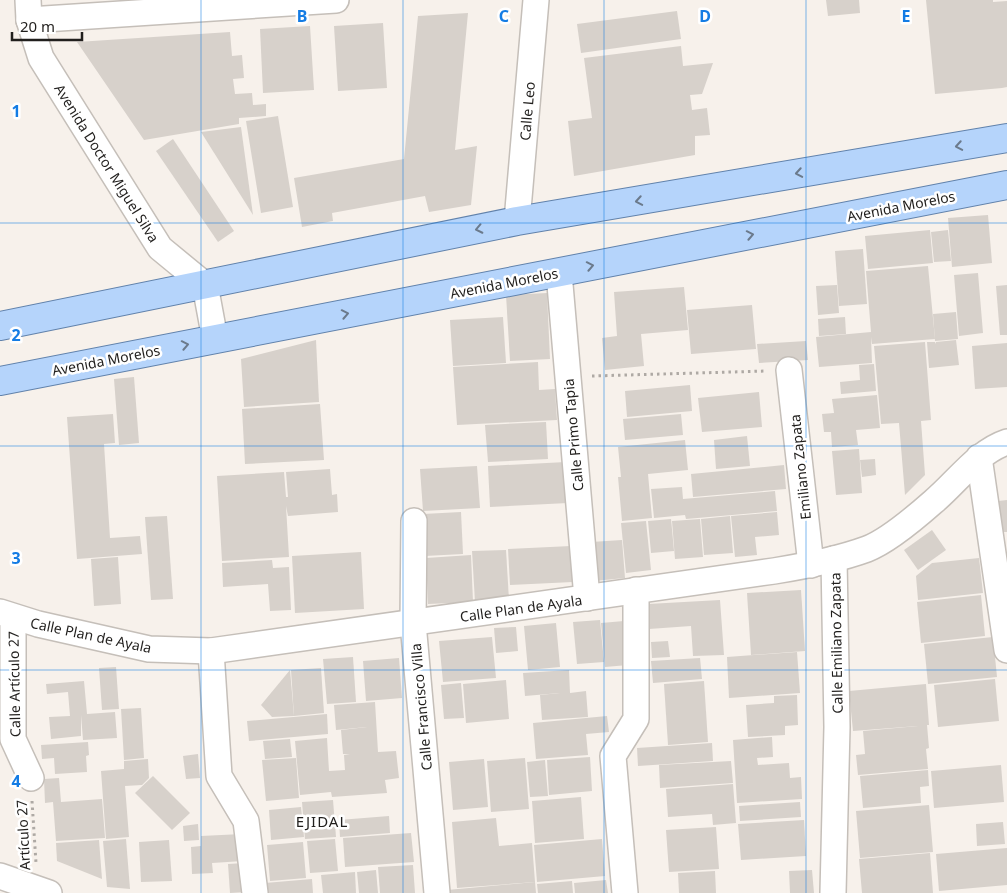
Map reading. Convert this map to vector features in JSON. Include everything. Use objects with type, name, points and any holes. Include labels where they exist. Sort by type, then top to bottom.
[{"type":"main road","points":[[0,326],[517,221],[1007,138]]},
{"type":"main road","name":"Avenida Morelos","points":[[0,381],[1007,185]]},
{"type":"street","points":[[28,10],[336,0]]},
{"type":"street","name":"Calle Leo","points":[[517,221],[536,0]]},
{"type":"street","name":"Avenida Doctor Miguel Silva","points":[[28,10],[41,58],[160,248],[206,285]]},
{"type":"street","name":"Calle Primo Tapia","points":[[558,273],[588,598]]},
{"type":"street","points":[[206,285],[216,339]]},
{"type":"street","name":"Emiliano Zapata","points":[[789,370],[811,565]]},
{"type":"street","name":"Calle Plan de Ayala","points":[[6,615],[149,649],[211,651],[811,565],[869,548],[903,527],[934,502],[980,457],[1007,442]]},
{"type":"street","points":[[980,457],[1007,650]]},
{"type":"street","name":"Calle Francisco Villa","points":[[414,521],[413,623],[437,893]]},
{"type":"street","name":"Calle Emiliano Zapata","points":[[833,882],[837,727],[834,559]]},
{"type":"street","points":[[625,893],[613,756],[636,719],[636,590]]},
{"type":"street","name":"Calle Artículo 27","points":[[6,615],[13,739],[31,778]]},
{"type":"street","points":[[211,651],[219,776],[246,821],[255,893]]},
{"type":"street","points":[[0,876],[43,892]]},
{"type":"path","points":[[568,377],[789,370]]},
{"type":"path","name":"Artículo 27","points":[[31,778],[43,892]]},
{"type":"building","points":[[826,0],[859,0],[860,13],[828,16]]},
{"type":"building","points":[[926,0],[1007,1],[1007,87],[935,94]]},
{"type":"building","points":[[677,11],[681,39],[581,53],[577,24]]},
{"type":"building","points":[[468,13],[455,150],[477,146],[471,205],[429,212],[425,196],[332,213],[333,221],[302,227],[294,178],[404,159],[418,16]]},
{"type":"building","points":[[383,23],[387,88],[338,91],[334,26]]},
{"type":"building","points":[[310,26],[314,90],[263,93],[260,29]]},
{"type":"building","points":[[230,32],[232,56],[242,55],[244,78],[233,79],[235,94],[252,93],[253,105],[266,104],[266,116],[239,118],[239,124],[144,140],[77,42]]},
{"type":"building","points":[[681,46],[683,66],[713,63],[702,94],[690,95],[692,110],[707,108],[710,135],[695,136],[695,155],[574,176],[568,121],[592,118],[584,58]]},
{"type":"building","points":[[278,116],[293,207],[261,213],[246,121]]},
{"type":"building","points":[[241,127],[253,215],[201,132]]},
{"type":"building","points":[[173,139],[234,231],[218,242],[156,151]]},
{"type":"building","points":[[988,215],[992,263],[952,267],[948,218]]},
{"type":"building","points":[[930,230],[933,263],[868,269],[865,236]]},
{"type":"building","points":[[948,230],[951,261],[934,262],[931,232]]},
{"type":"building","points":[[863,249],[867,304],[839,306],[835,251]]},
{"type":"building","points":[[928,266],[935,339],[872,344],[871,337],[872,363],[819,367],[816,337],[871,332],[866,271]]},
{"type":"building","points":[[978,273],[983,333],[959,336],[954,275]]},
{"type":"building","points":[[837,285],[839,313],[818,315],[816,286]]},
{"type":"building","points":[[1007,285],[1007,335],[1000,335],[996,286]]},
{"type":"building","points":[[684,287],[688,330],[641,334],[644,366],[605,370],[602,338],[617,336],[614,292]]},
{"type":"building","points":[[547,293],[550,359],[510,361],[506,295]]},
{"type":"building","points":[[752,305],[756,349],[691,354],[687,310]]},
{"type":"building","points":[[956,312],[958,339],[935,341],[933,314]]},
{"type":"building","points":[[503,317],[506,363],[453,366],[450,320]]},
{"type":"building","points":[[845,317],[846,334],[819,336],[818,319]]},
{"type":"building","points":[[316,340],[319,402],[244,407],[241,359]]},
{"type":"building","points":[[956,340],[959,365],[929,368],[927,342],[935,342],[935,344],[936,342]]},
{"type":"building","points":[[806,341],[808,360],[759,363],[757,344]]},
{"type":"building","points":[[925,342],[931,420],[921,421],[925,475],[905,495],[899,423],[881,424],[874,346]]},
{"type":"building","points":[[1007,343],[1007,387],[975,389],[972,346]]},
{"type":"building","points":[[538,362],[539,390],[555,389],[557,420],[457,425],[453,367]]},
{"type":"building","points":[[874,364],[876,391],[841,394],[840,382],[860,380],[859,365]]},
{"type":"building","points":[[134,377],[139,443],[119,445],[114,379]]},
{"type":"building","points":[[690,385],[692,411],[627,417],[625,391]]},
{"type":"building","points":[[759,392],[762,427],[702,432],[698,398]]},
{"type":"building","points":[[877,395],[880,428],[856,430],[858,445],[832,447],[831,432],[824,432],[822,414],[834,413],[832,399]]},
{"type":"building","points":[[320,404],[324,460],[245,464],[242,409]]},
{"type":"building","points":[[113,414],[115,443],[104,444],[110,538],[140,536],[142,554],[77,559],[67,417]]},
{"type":"building","points":[[681,414],[683,435],[625,440],[623,419]]},
{"type":"building","points":[[546,422],[548,459],[488,462],[485,425]]},
{"type":"building","points":[[747,436],[750,466],[716,469],[714,440]]},
{"type":"building","points":[[685,440],[688,470],[648,474],[652,518],[622,521],[618,477],[621,477],[618,447]]},
{"type":"building","points":[[859,449],[862,493],[836,495],[832,451]]},
{"type":"building","points":[[875,459],[876,475],[862,477],[860,460]]},
{"type":"building","points":[[566,462],[568,503],[490,507],[488,466]]},
{"type":"building","points":[[784,465],[786,489],[693,497],[691,474]]},
{"type":"building","points":[[477,466],[480,508],[423,511],[420,469]]},
{"type":"building","points":[[330,469],[332,495],[337,494],[338,512],[288,516],[286,506],[289,557],[222,561],[217,476],[284,472],[286,497],[288,497],[286,472]]},
{"type":"building","points":[[682,487],[683,499],[775,491],[777,511],[686,519],[685,515],[654,518],[651,489]]},
{"type":"building","points":[[1007,500],[1007,532],[1001,532],[998,501]]},
{"type":"building","points":[[461,512],[463,554],[425,556],[423,514]]},
{"type":"building","points":[[777,512],[779,535],[755,537],[757,555],[735,557],[731,516]]},
{"type":"building","points":[[167,516],[173,599],[151,600],[145,517]]},
{"type":"building","points":[[730,516],[733,553],[704,555],[701,519]]},
{"type":"building","points":[[671,519],[674,551],[651,553],[648,521]]},
{"type":"building","points":[[700,519],[703,557],[675,559],[672,521]]},
{"type":"building","points":[[646,521],[651,570],[626,573],[621,523]]},
{"type":"building","points":[[932,530],[946,550],[918,570],[904,550]]},
{"type":"building","points":[[622,540],[625,578],[594,581],[591,542]]},
{"type":"building","points":[[571,546],[573,582],[510,585],[508,549]]},
{"type":"building","points":[[506,550],[509,600],[475,602],[472,551]]},
{"type":"building","points":[[361,552],[364,609],[295,613],[292,556]]},
{"type":"building","points":[[471,555],[473,602],[428,604],[426,558]]},
{"type":"building","points":[[118,557],[121,604],[94,606],[91,559]]},
{"type":"building","points":[[979,558],[983,593],[918,600],[916,576],[932,563]]},
{"type":"building","points":[[272,560],[273,568],[289,567],[291,610],[270,611],[268,584],[223,587],[222,563]]},
{"type":"building","points":[[801,590],[805,651],[751,655],[747,593]]},
{"type":"building","points":[[981,595],[985,636],[921,643],[917,602]]},
{"type":"building","points":[[720,600],[724,655],[693,656],[691,626],[649,629],[648,604]]},
{"type":"building","points":[[600,620],[604,662],[577,664],[573,622]]},
{"type":"building","points":[[624,621],[628,665],[605,667],[601,623]]},
{"type":"building","points":[[556,623],[560,667],[528,670],[524,626]]},
{"type":"building","points":[[516,627],[518,651],[496,653],[494,628]]},
{"type":"building","points":[[492,637],[496,678],[443,682],[439,641]]},
{"type":"building","points":[[993,637],[997,677],[928,684],[924,644]]},
{"type":"building","points":[[668,641],[670,657],[652,658],[651,642]]},
{"type":"building","points":[[797,652],[800,693],[729,698],[727,657]]},
{"type":"building","points":[[353,657],[356,702],[327,704],[323,659]]},
{"type":"building","points":[[399,658],[402,698],[366,701],[363,661]]},
{"type":"building","points":[[700,658],[702,679],[653,683],[651,661]]},
{"type":"building","points":[[116,667],[119,709],[102,710],[99,668]]},
{"type":"building","points":[[321,668],[324,713],[294,716],[291,670]]},
{"type":"building","points":[[290,670],[294,716],[272,717],[261,705]]},
{"type":"building","points":[[569,670],[570,693],[586,691],[588,717],[542,720],[540,695],[560,693],[525,696],[523,673]]},
{"type":"building","points":[[995,679],[999,721],[938,727],[934,685]]},
{"type":"building","points":[[506,680],[509,719],[466,723],[463,684]]},
{"type":"building","points":[[84,681],[87,714],[115,712],[117,738],[83,740],[81,715],[81,736],[51,739],[49,717],[70,716],[68,692],[47,694],[46,684]]},
{"type":"building","points":[[704,681],[708,742],[668,745],[664,684]]},
{"type":"building","points":[[461,683],[464,718],[444,719],[441,685]]},
{"type":"building","points":[[926,684],[929,725],[927,725],[929,748],[926,749],[928,769],[858,775],[856,755],[865,754],[863,731],[918,726],[853,731],[849,691]]},
{"type":"building","points":[[797,695],[798,725],[785,726],[785,735],[748,737],[746,705],[774,703],[774,696]]},
{"type":"building","points":[[375,702],[378,752],[396,751],[399,778],[385,780],[387,793],[332,797],[331,792],[300,795],[295,741],[327,738],[329,771],[345,770],[344,755],[350,754],[343,754],[341,730],[367,727],[336,730],[334,705]]},
{"type":"building","points":[[141,708],[144,758],[124,760],[121,709]]},
{"type":"building","points":[[327,714],[328,734],[249,741],[247,721]]},
{"type":"building","points":[[607,716],[609,732],[586,734],[588,755],[536,759],[533,723]]},
{"type":"building","points":[[772,737],[773,757],[757,758],[758,765],[789,763],[790,778],[801,777],[802,799],[737,803],[733,740]]},
{"type":"building","points":[[290,739],[292,757],[265,759],[263,741]]},
{"type":"building","points":[[88,742],[89,755],[86,756],[87,772],[55,774],[54,758],[42,759],[41,745]]},
{"type":"building","points":[[712,743],[713,761],[638,766],[637,748]]},
{"type":"building","points":[[198,754],[200,778],[186,779],[183,756]]},
{"type":"building","points":[[590,757],[592,791],[549,795],[547,760]]},
{"type":"building","points":[[296,758],[299,798],[266,801],[262,760]]},
{"type":"building","points":[[525,758],[529,809],[491,812],[487,761]]},
{"type":"building","points":[[148,759],[149,778],[142,785],[125,786],[129,837],[106,839],[101,771],[124,769],[124,761]]},
{"type":"building","points":[[484,759],[488,807],[453,810],[449,762]]},
{"type":"building","points":[[545,760],[548,796],[530,797],[527,762]]},
{"type":"building","points":[[731,761],[733,783],[660,788],[659,765]]},
{"type":"building","points":[[1001,765],[1004,802],[934,808],[931,771]]},
{"type":"building","points":[[928,770],[929,786],[920,787],[921,803],[863,808],[860,776]]},
{"type":"building","points":[[153,776],[190,813],[172,830],[135,793]]},
{"type":"building","points":[[59,778],[61,802],[102,799],[105,838],[56,841],[53,802],[45,803],[44,779]]},
{"type":"building","points":[[733,784],[736,823],[713,825],[712,814],[668,817],[666,789]]},
{"type":"building","points":[[581,797],[584,839],[535,843],[532,801]]},
{"type":"building","points":[[333,800],[336,837],[305,839],[302,802]]},
{"type":"building","points":[[800,802],[801,817],[740,821],[739,806]]},
{"type":"building","points":[[929,805],[933,852],[860,858],[856,811]]},
{"type":"building","points":[[301,807],[304,837],[271,840],[269,810]]},
{"type":"building","points":[[389,816],[390,833],[340,837],[339,820]]},
{"type":"building","points":[[496,818],[499,846],[532,843],[535,882],[457,888],[452,822]]},
{"type":"building","points":[[804,820],[806,856],[741,860],[738,824]]},
{"type":"building","points":[[1003,822],[1005,844],[977,846],[976,824]]},
{"type":"building","points":[[198,824],[199,840],[184,841],[183,826]]},
{"type":"building","points":[[716,827],[719,869],[669,872],[666,830]]},
{"type":"building","points":[[411,833],[414,862],[345,867],[343,838]]},
{"type":"building","points":[[242,834],[243,861],[212,863],[213,873],[192,874],[191,847],[201,846],[201,836]]},
{"type":"building","points":[[126,839],[130,889],[107,887],[103,841]]},
{"type":"building","points":[[335,839],[338,871],[310,873],[307,841]]},
{"type":"building","points":[[602,839],[605,876],[537,882],[534,845]]},
{"type":"building","points":[[99,840],[102,879],[57,861],[56,843]]},
{"type":"building","points":[[169,840],[172,881],[141,882],[139,842]]},
{"type":"building","points":[[303,842],[306,878],[270,881],[267,845]]},
{"type":"building","points":[[1007,848],[1007,885],[939,891],[936,854]]},
{"type":"building","points":[[930,853],[933,893],[862,893],[859,859]]},
{"type":"building","points":[[244,863],[246,892],[230,893],[228,864]]},
{"type":"building","points":[[413,865],[415,893],[380,893],[378,867]]},
{"type":"building","points":[[376,870],[378,893],[359,893],[357,872]]},
{"type":"building","points":[[812,870],[814,893],[790,893],[789,871]]},
{"type":"building","points":[[715,871],[716,893],[679,893],[678,873]]},
{"type":"building","points":[[355,872],[356,893],[323,893],[321,875]]},
{"type":"building","points":[[312,879],[313,893],[266,893],[265,883]]},
{"type":"building","points":[[606,880],[608,893],[575,893],[574,883]]},
{"type":"building","points":[[572,881],[573,893],[538,893],[537,884]]},
{"type":"building","points":[[535,882],[536,893],[448,893],[447,890]]},
{"type":"district","name":"EJIDAL","points":[[322,821]]}]
